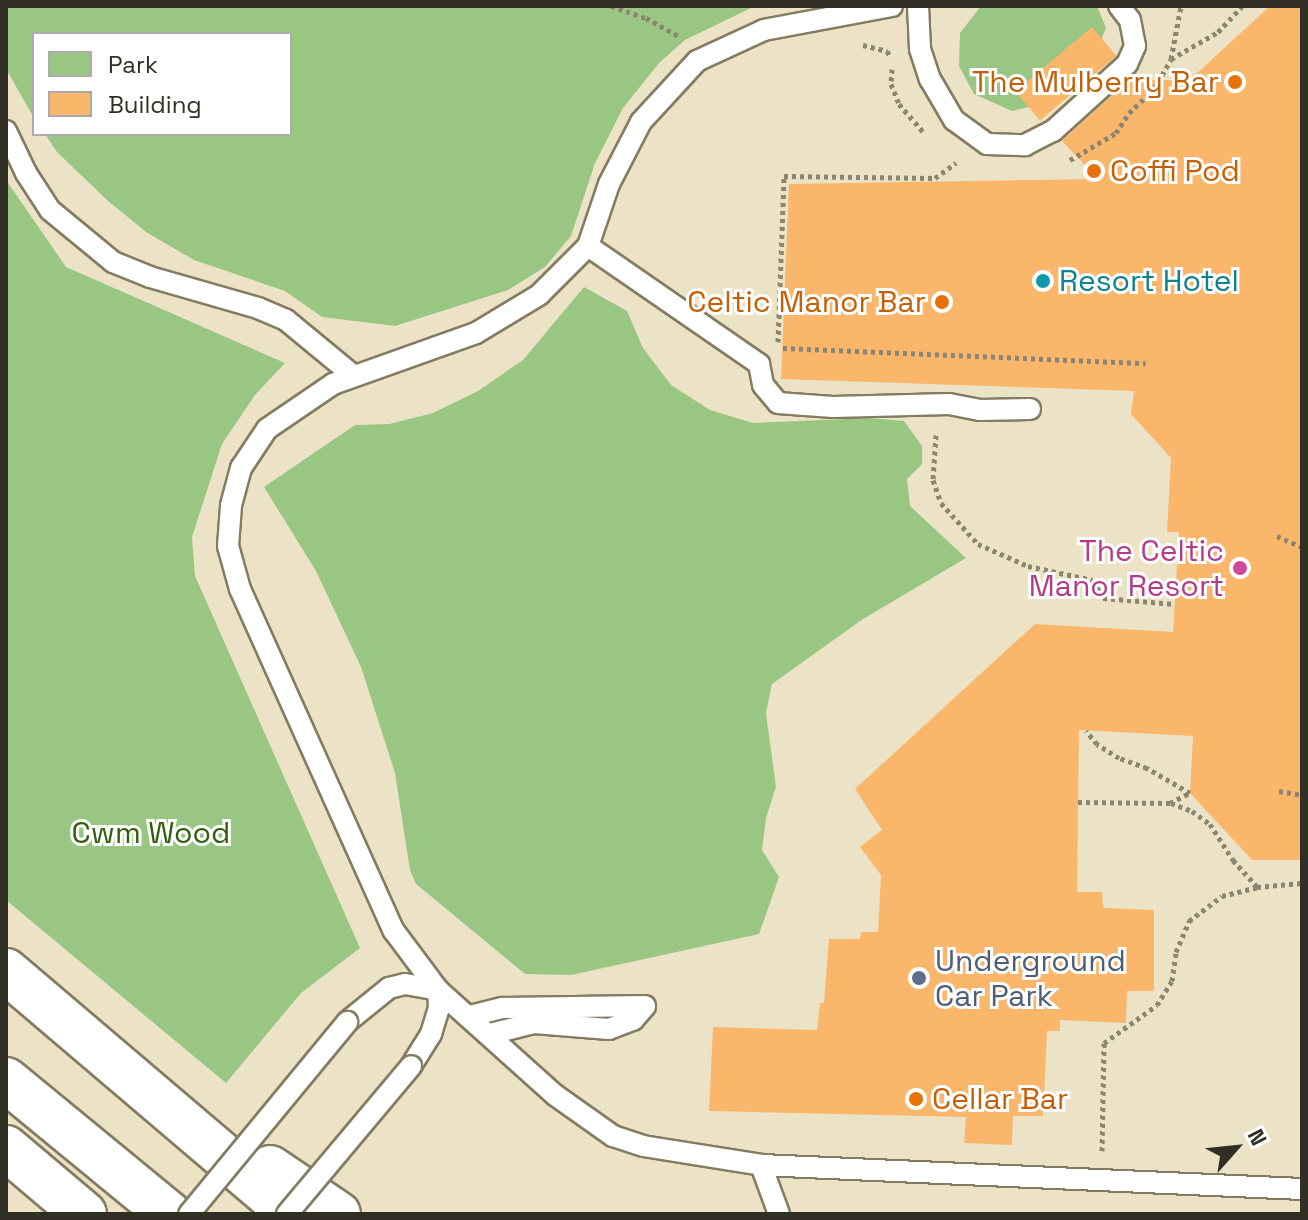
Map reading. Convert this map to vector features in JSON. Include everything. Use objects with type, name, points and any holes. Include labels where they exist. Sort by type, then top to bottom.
[{"type":"highway","points":[[6,971],[120,1065],[290,1214]]},
{"type":"highway","points":[[120,1065],[338,1214]]},
{"type":"highway","points":[[6,1080],[169,1214]]},
{"type":"highway","points":[[6,1148],[84,1214]]},
{"type":"lane","points":[[892,6],[764,30],[697,61],[641,122],[609,184],[588,246],[563,275],[507,316],[476,333],[354,376],[288,411],[252,447],[241,468],[231,506],[228,546],[240,589],[394,931],[438,990],[555,1095],[613,1136],[643,1146],[761,1165],[1302,1189]]},
{"type":"lane","points":[[918,6],[920,49],[930,79],[954,120],[987,144],[1025,145],[1053,131],[1127,64],[1135,46],[1130,20],[1119,6]]},
{"type":"lane","points":[[6,131],[26,173],[50,210],[113,262],[150,277],[258,308],[286,320],[354,376]]},
{"type":"lane","points":[[588,246],[759,364],[763,385],[778,403],[833,407],[933,404],[980,410],[1030,409]]},
{"type":"lane","points":[[189,1214],[347,1022],[389,988],[405,984],[438,990]]},
{"type":"lane","points":[[290,1214],[411,1066],[431,1034],[439,1008],[438,990]]},
{"type":"lane","points":[[470,1016],[503,1008],[645,1006],[633,1020],[609,1029],[534,1023],[490,1034]]},
{"type":"lane","points":[[761,1165],[779,1214]]},
{"type":"path","points":[[611,6],[646,18],[685,40],[697,61]]},
{"type":"path","points":[[1171,59],[1218,32],[1242,6]]},
{"type":"path","points":[[857,43],[887,51],[893,61],[891,84],[899,104],[910,121],[934,141]]},
{"type":"path","points":[[1061,163],[1116,133]]},
{"type":"path","points":[[945,152],[956,163],[972,166]]},
{"type":"path","points":[[956,163],[935,178],[784,176],[778,348],[1146,363]]},
{"type":"path","points":[[933,404],[936,442],[933,480],[941,503],[978,544],[1028,566],[1093,580],[1103,598],[1175,604]]},
{"type":"path","points":[[1277,536],[1302,547]]},
{"type":"path","points":[[1086,731],[1097,744],[1119,758],[1147,768],[1190,793],[1170,803]]},
{"type":"path","points":[[1279,791],[1302,795]]},
{"type":"path","points":[[1078,802],[1170,803],[1192,811],[1210,824],[1233,860],[1257,887]]},
{"type":"path","points":[[1102,1180],[1104,1043],[1157,1005],[1172,981],[1176,952],[1189,921],[1222,896],[1257,887],[1302,883]]},
{"type":"green space","points":[[6,6],[755,6],[685,40],[659,63],[623,108],[595,163],[571,236],[545,267],[508,290],[395,326],[322,317],[285,291],[194,260],[146,232],[107,200],[57,152],[46,136],[292,136],[292,32],[32,32],[32,114],[6,69]]},
{"type":"green space","points":[[981,6],[1097,6],[1106,28],[1097,49],[1034,106],[1012,111],[974,94],[959,66],[960,33]]},
{"type":"green space","name":"Cwm Wood","points":[[6,180],[66,267],[285,363],[255,395],[222,444],[192,537],[195,576],[360,948],[301,993],[226,1083],[6,900]]},
{"type":"green space","points":[[584,287],[627,311],[643,348],[671,385],[710,410],[753,423],[870,418],[904,421],[922,446],[922,464],[907,479],[910,506],[966,558],[863,619],[772,684],[766,713],[776,787],[766,818],[762,850],[779,877],[759,934],[571,975],[525,974],[416,884],[410,870],[395,773],[361,667],[316,571],[264,487],[355,425],[389,424],[433,413],[478,391],[523,360]]},
{"type":"building","name":"The Celtic Manor Resort","points":[[1270,6],[1302,6],[1302,860],[1252,860],[1190,793],[1193,736],[1079,730],[1077,892],[1102,892],[1103,908],[1154,910],[1154,991],[1127,991],[1126,1023],[1060,1020],[1060,1031],[1047,1031],[1043,1116],[1013,1116],[1012,1145],[964,1143],[966,1117],[709,1111],[713,1027],[817,1030],[820,1003],[824,1003],[829,939],[860,939],[861,932],[878,932],[881,875],[860,847],[882,830],[855,789],[1035,624],[1173,632],[1179,532],[1167,532],[1171,458],[1131,414],[1134,391],[781,379],[789,184],[1098,179],[1062,141],[1135,74],[1141,80],[1174,80],[1196,74]]},
{"type":"building","points":[[1092,27],[1116,56],[1040,120],[1015,91]]},
{"type":"place","name":"The Mulberry Bar","points":[[1235,82]]},
{"type":"place","name":"Coffi Pod","points":[[1094,171]]},
{"type":"place","name":"Resort Hotel","points":[[1043,281]]},
{"type":"place","name":"Celtic Manor Bar","points":[[942,302]]},
{"type":"place","name":"The Celtic Manor Resort","points":[[1240,568]]},
{"type":"place","name":"Underground Car Park","points":[[919,978]]},
{"type":"place","name":"Cellar Bar","points":[[916,1099]]}]
